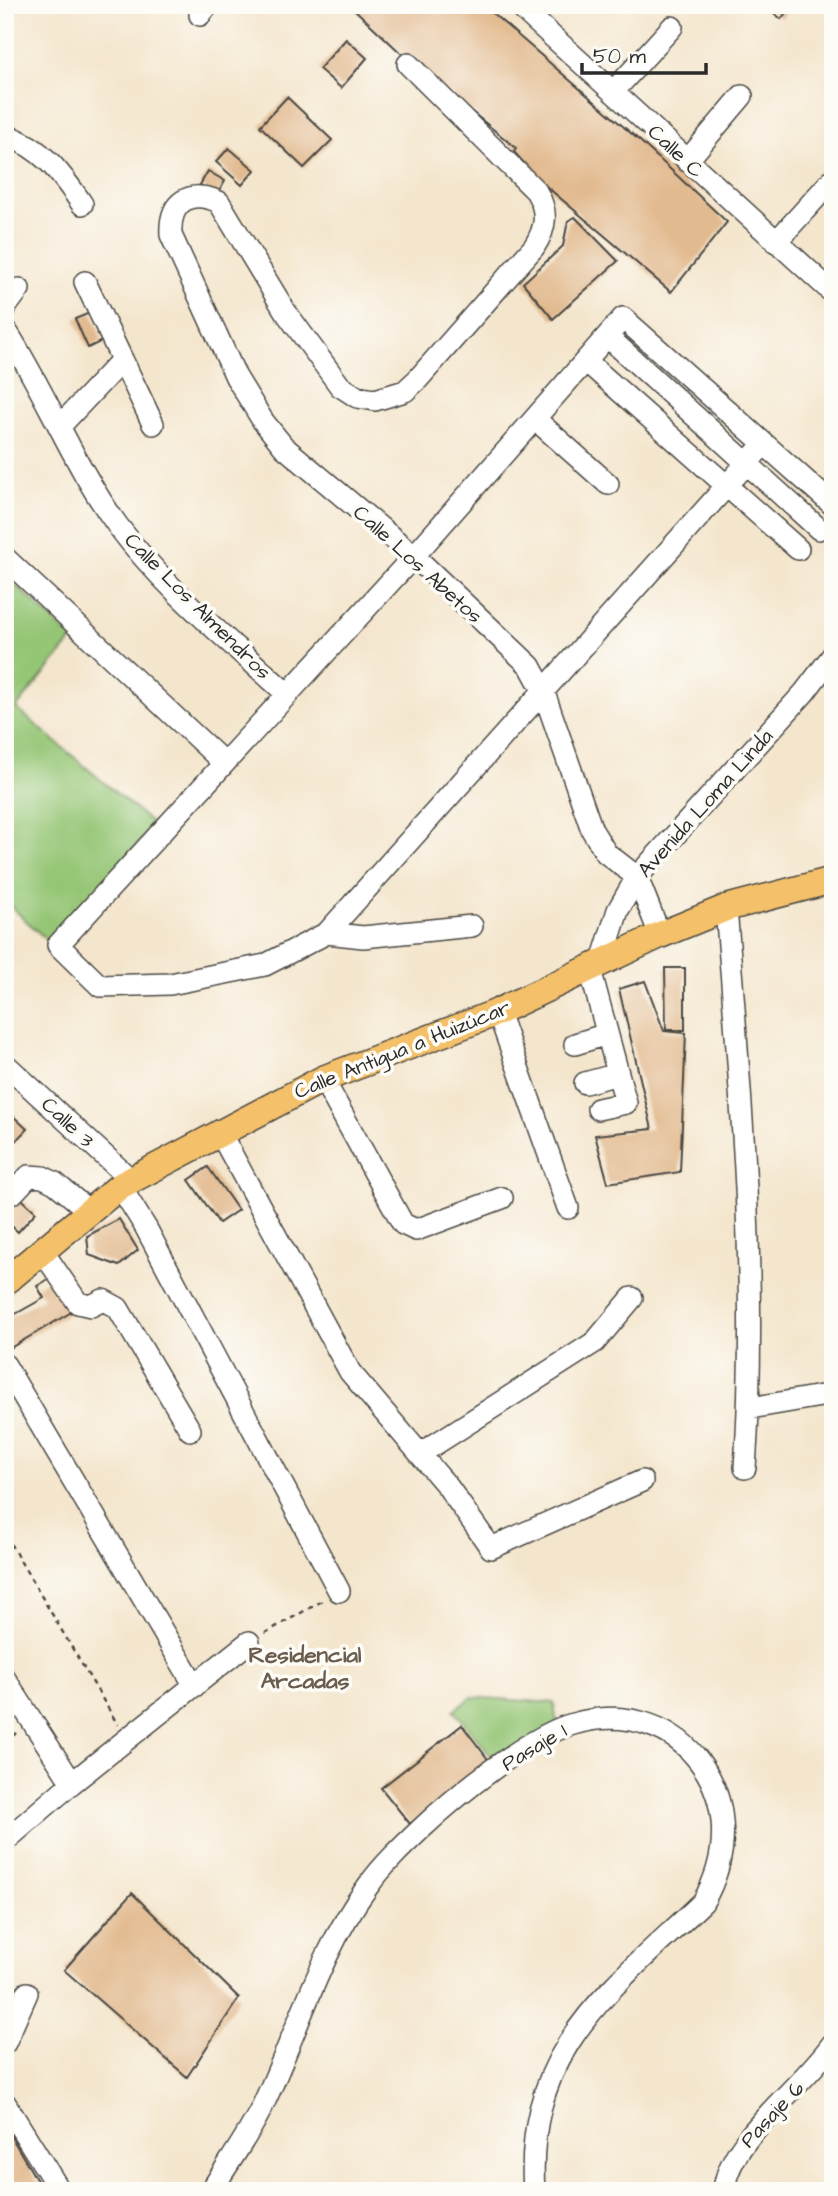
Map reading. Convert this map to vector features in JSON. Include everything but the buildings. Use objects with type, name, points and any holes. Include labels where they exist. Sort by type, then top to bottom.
[{"type":"main road","name":"Calle Antigua a Huizúcar","points":[[9,1269],[41,1250],[125,1183],[219,1131],[323,1079],[498,1012],[660,935],[726,908],[833,880]]},
{"type":"street","name":"Calle C","points":[[520,6],[833,293]]},
{"type":"street","points":[[613,92],[672,27]]},
{"type":"street","name":"Calle Los Abetos","points":[[408,64],[536,191],[544,205],[546,219],[543,234],[534,247],[435,362],[405,391],[374,400],[357,397],[340,386],[285,311],[219,202],[205,196],[181,202],[170,221],[171,235],[236,377],[263,421],[284,447],[414,556],[530,666],[543,690],[592,830],[606,853],[637,877]]},
{"type":"street","points":[[687,160],[742,96]]},
{"type":"street","points":[[5,135],[26,143],[44,156],[61,172],[82,204]]},
{"type":"street","points":[[776,242],[833,179]]},
{"type":"street","points":[[85,282],[153,424]]},
{"type":"street","points":[[5,308],[19,289]]},
{"type":"street","points":[[764,444],[327,933],[265,965],[170,984],[100,986],[58,945],[414,556],[451,510],[587,362],[623,318],[833,505]]},
{"type":"street","name":"Calle Los Almendros","points":[[8,332],[100,501],[145,559],[287,694]]},
{"type":"street","points":[[608,337],[819,529]]},
{"type":"street","points":[[60,426],[122,360]]},
{"type":"street","points":[[587,362],[798,549]]},
{"type":"street","points":[[535,419],[608,484]]},
{"type":"street","points":[[5,558],[224,763]]},
{"type":"street","name":"Avenida Loma Linda","points":[[595,967],[618,910],[637,877],[804,693],[833,655]]},
{"type":"street","points":[[637,877],[660,935]]},
{"type":"street","points":[[726,908],[745,1138],[750,1408],[745,1468]]},
{"type":"street","points":[[327,933],[363,937],[472,926]]},
{"type":"street","points":[[595,967],[607,1034],[626,1103],[598,1109]]},
{"type":"street","points":[[498,1012],[568,1208]]},
{"type":"street","points":[[575,1044],[607,1034]]},
{"type":"street","name":"Calle 3","points":[[5,1063],[125,1183],[243,1416],[339,1591]]},
{"type":"street","points":[[585,1083],[618,1074]]},
{"type":"street","points":[[323,1079],[403,1224],[416,1230],[502,1198]]},
{"type":"street","points":[[219,1131],[350,1372],[420,1454],[491,1548],[642,1480]]},
{"type":"street","points":[[14,1192],[29,1176],[43,1177],[89,1211]]},
{"type":"street","points":[[41,1250],[78,1303],[91,1306],[103,1300],[118,1308],[190,1430]]},
{"type":"street","points":[[420,1454],[595,1342],[632,1298]]},
{"type":"street","points":[[5,1365],[195,1686]]},
{"type":"street","points":[[750,1408],[833,1394]]},
{"type":"street","points":[[5,1842],[72,1783],[249,1642]]},
{"type":"street","points":[[5,1679],[72,1783]]},
{"type":"street","name":"Pasaje 1","points":[[211,2191],[262,2108],[340,1931],[368,1885],[385,1866],[423,1827],[529,1746],[572,1724],[598,1719],[646,1723],[682,1745],[706,1770],[718,1792],[723,1810],[723,1853],[714,1883],[703,1902],[590,2010],[559,2056],[537,2134],[532,2169],[534,2191]]},
{"type":"street","points":[[5,2043],[27,1993]]},
{"type":"street","name":"Pasaje 6","points":[[724,2191],[725,2172],[736,2153],[804,2081],[833,2043]]},
{"type":"street","points":[[5,2103],[60,2191]]},
{"type":"path","points":[[5,1535],[127,1741]]},
{"type":"path","points":[[249,1642],[339,1591]]},
{"type":"green space","points":[[5,575],[73,639],[16,708],[154,825],[51,944],[5,901]]},
{"type":"green space","points":[[472,1697],[554,1703],[557,1727],[493,1759],[454,1710]]},
{"type":"district","name":"Residencial Arcadas","points":[[305,1667]]}]
